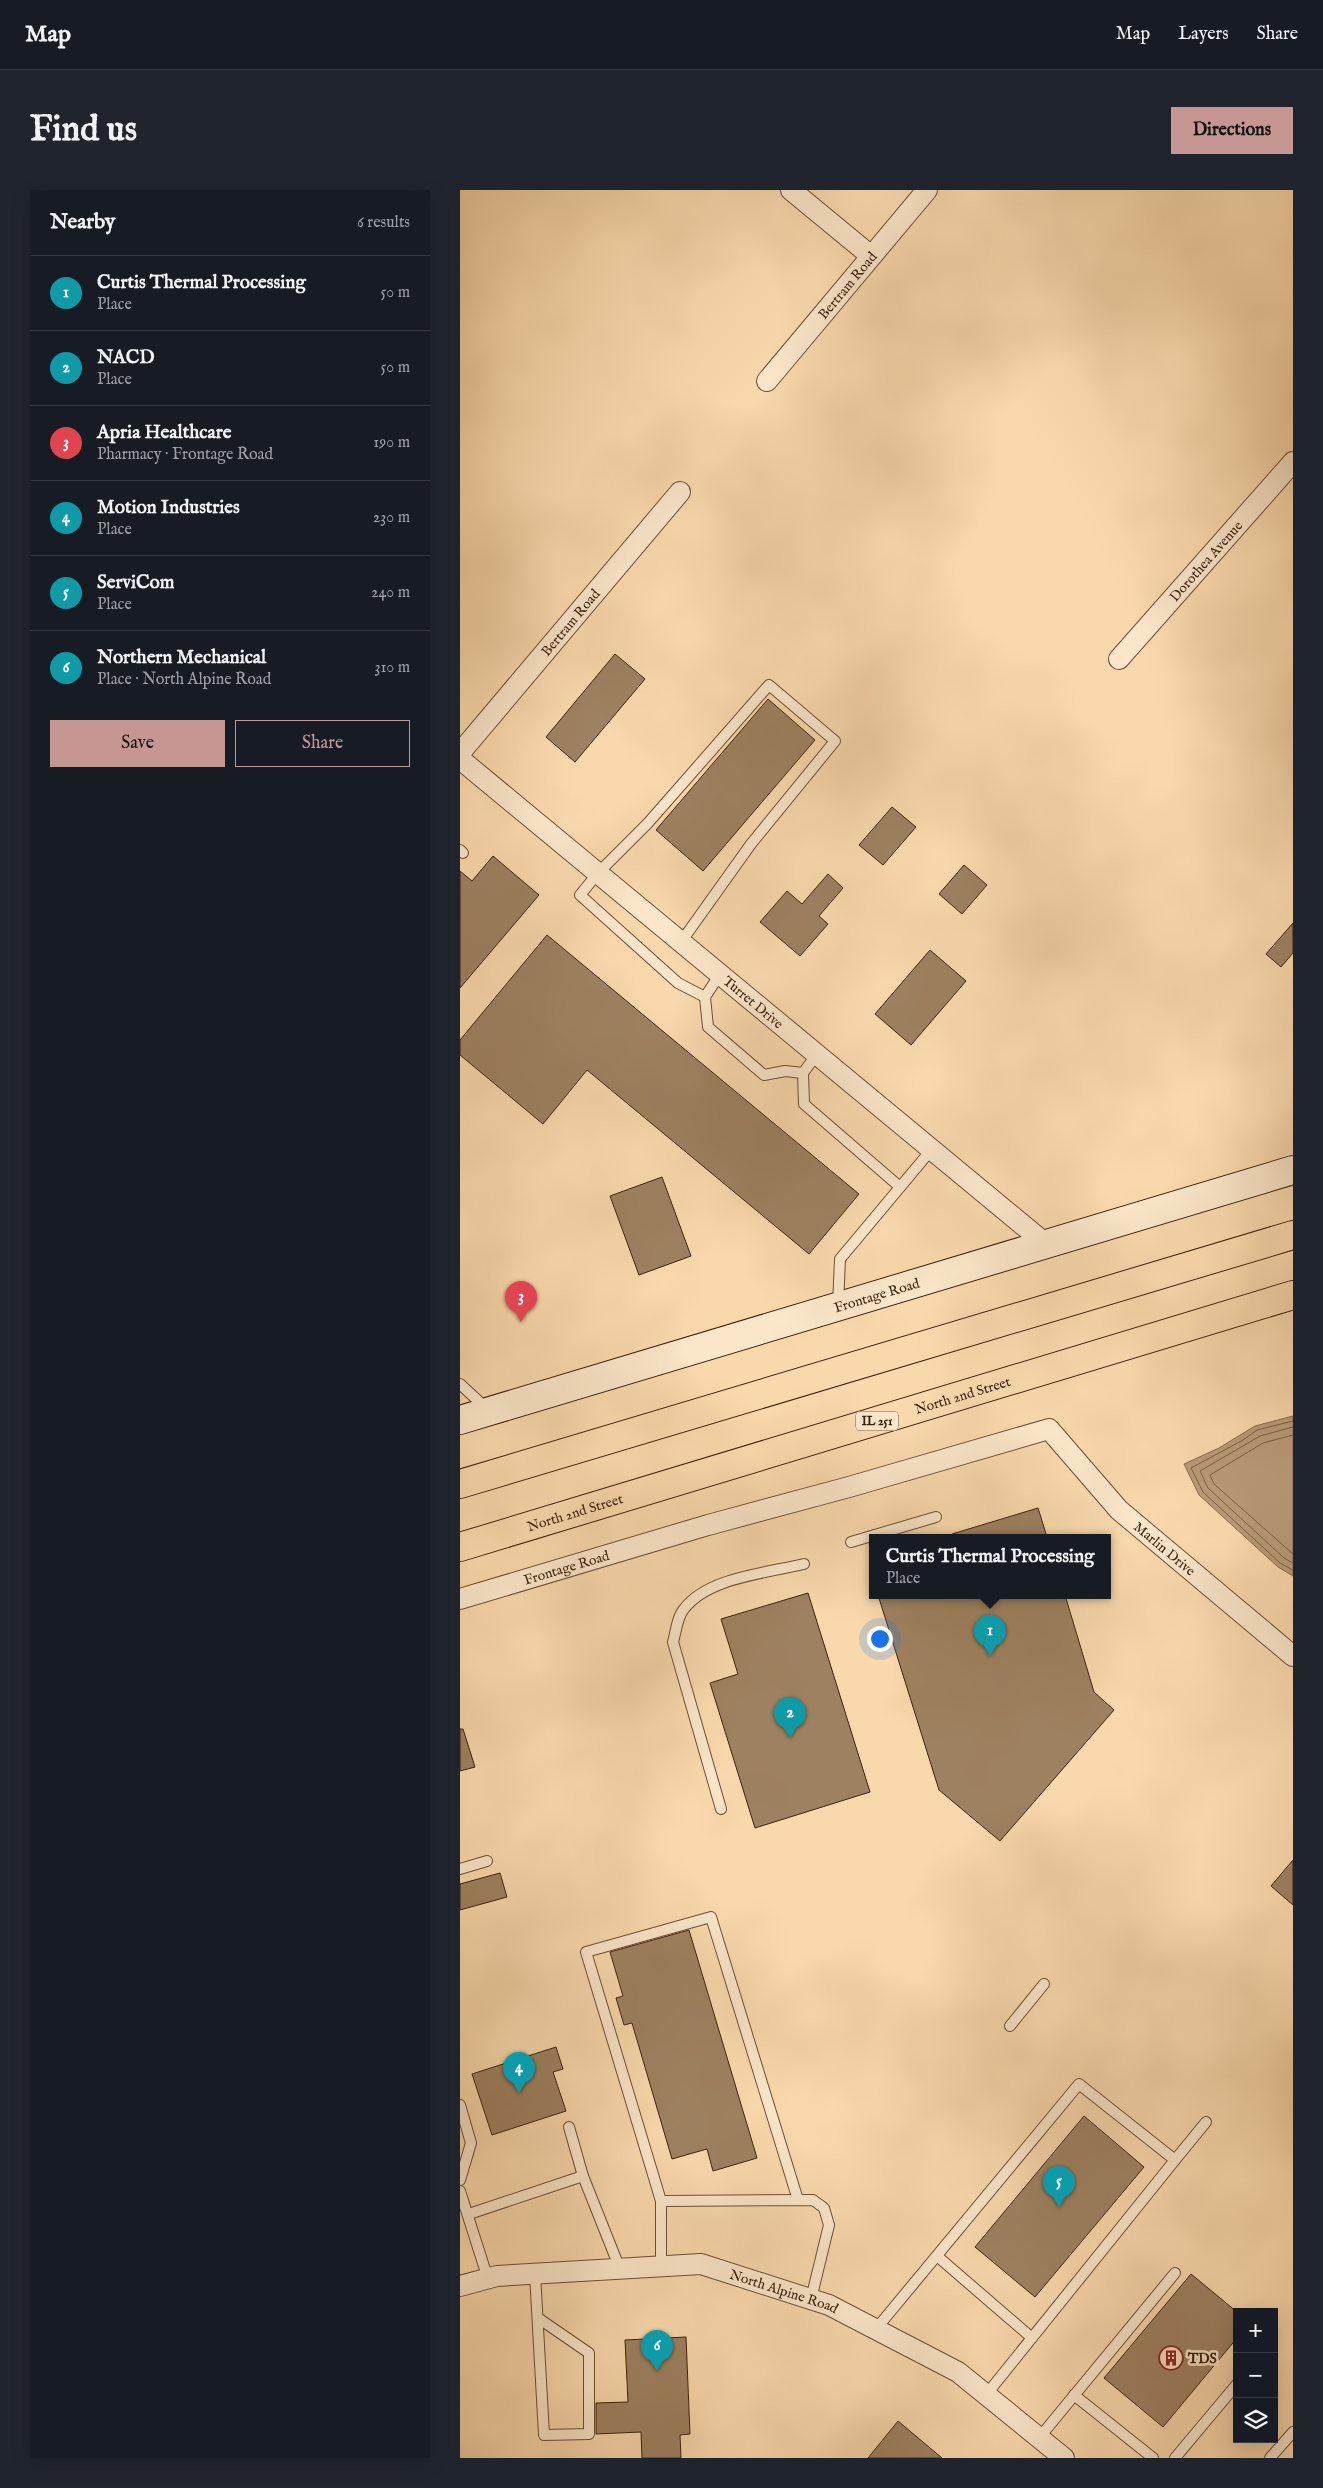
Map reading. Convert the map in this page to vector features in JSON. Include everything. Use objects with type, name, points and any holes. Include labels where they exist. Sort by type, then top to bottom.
[{"type":"main road","points":[[460,1484],[1293,1235]]},
{"type":"main road","name":"North 2nd Street","points":[[460,1547],[1293,1295]]},
{"type":"street","points":[[791,190],[871,256]]},
{"type":"street","name":"Bertram Road","points":[[767,381],[927,190]]},
{"type":"street","name":"Dorothea Avenue","points":[[1119,659],[1293,462]]},
{"type":"street","name":"Bertram Road","points":[[460,753],[680,492]]},
{"type":"street","name":"Turret Drive","points":[[460,759],[1047,1244]]},
{"type":"street","name":"Frontage Road","points":[[460,1420],[1293,1170]]},
{"type":"street","name":"Frontage Road","points":[[460,1599],[708,1525],[849,1487],[1049,1429]]},
{"type":"street","name":"Marlin Drive","points":[[1049,1429],[1119,1510],[1293,1656]]},
{"type":"street","name":"North Alpine Road","points":[[460,2286],[497,2276],[701,2264],[829,2305],[958,2372],[1064,2458]]},
{"type":"lane","points":[[681,942],[751,844],[835,741],[769,684],[648,823],[598,873],[580,895],[678,983],[705,997]]},
{"type":"lane","points":[[720,974],[705,997],[708,1027],[764,1075],[786,1072],[803,1074]]},
{"type":"lane","points":[[817,1054],[803,1074],[804,1104],[900,1187]]},
{"type":"lane","points":[[838,1307],[840,1259],[932,1149]]},
{"type":"lane","points":[[460,1384],[490,1411]]},
{"type":"lane","points":[[878,1534],[936,1517]]},
{"type":"lane","points":[[851,1542],[869,1537]]},
{"type":"lane","points":[[721,1808],[673,1642],[677,1626],[683,1609],[699,1595],[716,1585],[804,1564]]},
{"type":"lane","points":[[460,1869],[487,1861]]},
{"type":"lane","points":[[661,2267],[661,2201],[586,1952],[711,1917],[798,2200]]},
{"type":"lane","points":[[1010,2026],[1044,1984]]},
{"type":"lane","points":[[876,2329],[1079,2084],[1175,2160]]},
{"type":"lane","points":[[460,2105],[471,2143],[460,2180]]},
{"type":"lane","points":[[986,2395],[1206,2122]]},
{"type":"lane","points":[[570,2127],[583,2176],[620,2269]]},
{"type":"lane","points":[[469,2214],[583,2176]]},
{"type":"lane","points":[[460,2191],[469,2214],[488,2279]]},
{"type":"lane","points":[[661,2201],[813,2200],[824,2208],[829,2225],[811,2299]]},
{"type":"lane","points":[[937,2256],[1032,2338]]},
{"type":"lane","points":[[1039,2438],[1175,2273]]},
{"type":"lane","points":[[535,2274],[544,2435],[588,2434],[589,2353],[538,2318]]},
{"type":"lane","points":[[1175,2458],[1233,2389]]},
{"type":"lane","points":[[1074,2395],[1153,2458]]},
{"type":"lane","points":[[1270,2458],[1293,2432]]},
{"type":"water","points":[[1293,1416],[1293,1576],[1278,1567],[1199,1495],[1184,1464],[1219,1448],[1255,1426]]},
{"type":"building","points":[[615,654],[645,679],[575,762],[546,737]]},
{"type":"building","points":[[768,699],[815,740],[703,871],[656,830]]},
{"type":"building","points":[[892,807],[916,827],[883,865],[859,845]]},
{"type":"building","points":[[493,856],[539,895],[460,988],[460,871],[472,881]]},
{"type":"building","points":[[964,865],[987,885],[962,914],[939,894]]},
{"type":"building","points":[[828,874],[843,888],[819,916],[828,924],[800,956],[760,922],[787,891],[802,904]]},
{"type":"building","points":[[1293,923],[1293,953],[1281,967],[1266,954]]},
{"type":"building","points":[[547,935],[859,1194],[809,1254],[587,1070],[543,1124],[460,1055],[460,1040]]},
{"type":"building","points":[[930,950],[966,981],[911,1045],[875,1014]]},
{"type":"building","points":[[662,1177],[691,1256],[639,1275],[610,1196]]},
{"type":"building","points":[[1038,1508],[1046,1534],[952,1534]]},
{"type":"building","points":[[808,1593],[870,1792],[755,1828],[710,1683],[738,1674],[721,1619]]},
{"type":"building","points":[[879,1599],[1066,1599],[1094,1692],[1114,1710],[1000,1841],[939,1790]]},
{"type":"building","points":[[460,1729],[463,1729],[475,1767],[460,1771]]},
{"type":"building","points":[[1293,1860],[1293,1905],[1271,1886]]},
{"type":"building","points":[[500,1873],[507,1897],[460,1910],[460,1884]]},
{"type":"building","points":[[689,1930],[757,2158],[713,2171],[707,2149],[672,2159],[632,2023],[624,2025],[616,1998],[623,1996],[610,1952]]},
{"type":"building","points":[[556,2047],[563,2069],[553,2072],[566,2111],[492,2135],[472,2074]]},
{"type":"building","points":[[1084,2116],[1144,2167],[1035,2297],[975,2247]]},
{"type":"building","name":"TDS","points":[[1191,2274],[1233,2309],[1233,2343],[1163,2427],[1104,2378]]},
{"type":"building","points":[[686,2337],[690,2434],[680,2435],[681,2458],[642,2458],[641,2432],[596,2434],[596,2403],[628,2402],[625,2340]]},
{"type":"building","points":[[898,2421],[942,2458],[868,2458]]},
{"type":"place","name":"Apria Healthcare","points":[[521,1322]]},
{"type":"place","name":"Curtis Thermal Processing","points":[[990,1656]]},
{"type":"place","name":"NACD","points":[[790,1738]]},
{"type":"place","name":"Motion Industries","points":[[519,2093]]},
{"type":"place","name":"ServiCom","points":[[1059,2207]]},
{"type":"place","name":"TDS","points":[[1171,2358]]},
{"type":"place","name":"Northern Mechanical","points":[[657,2371]]}]
